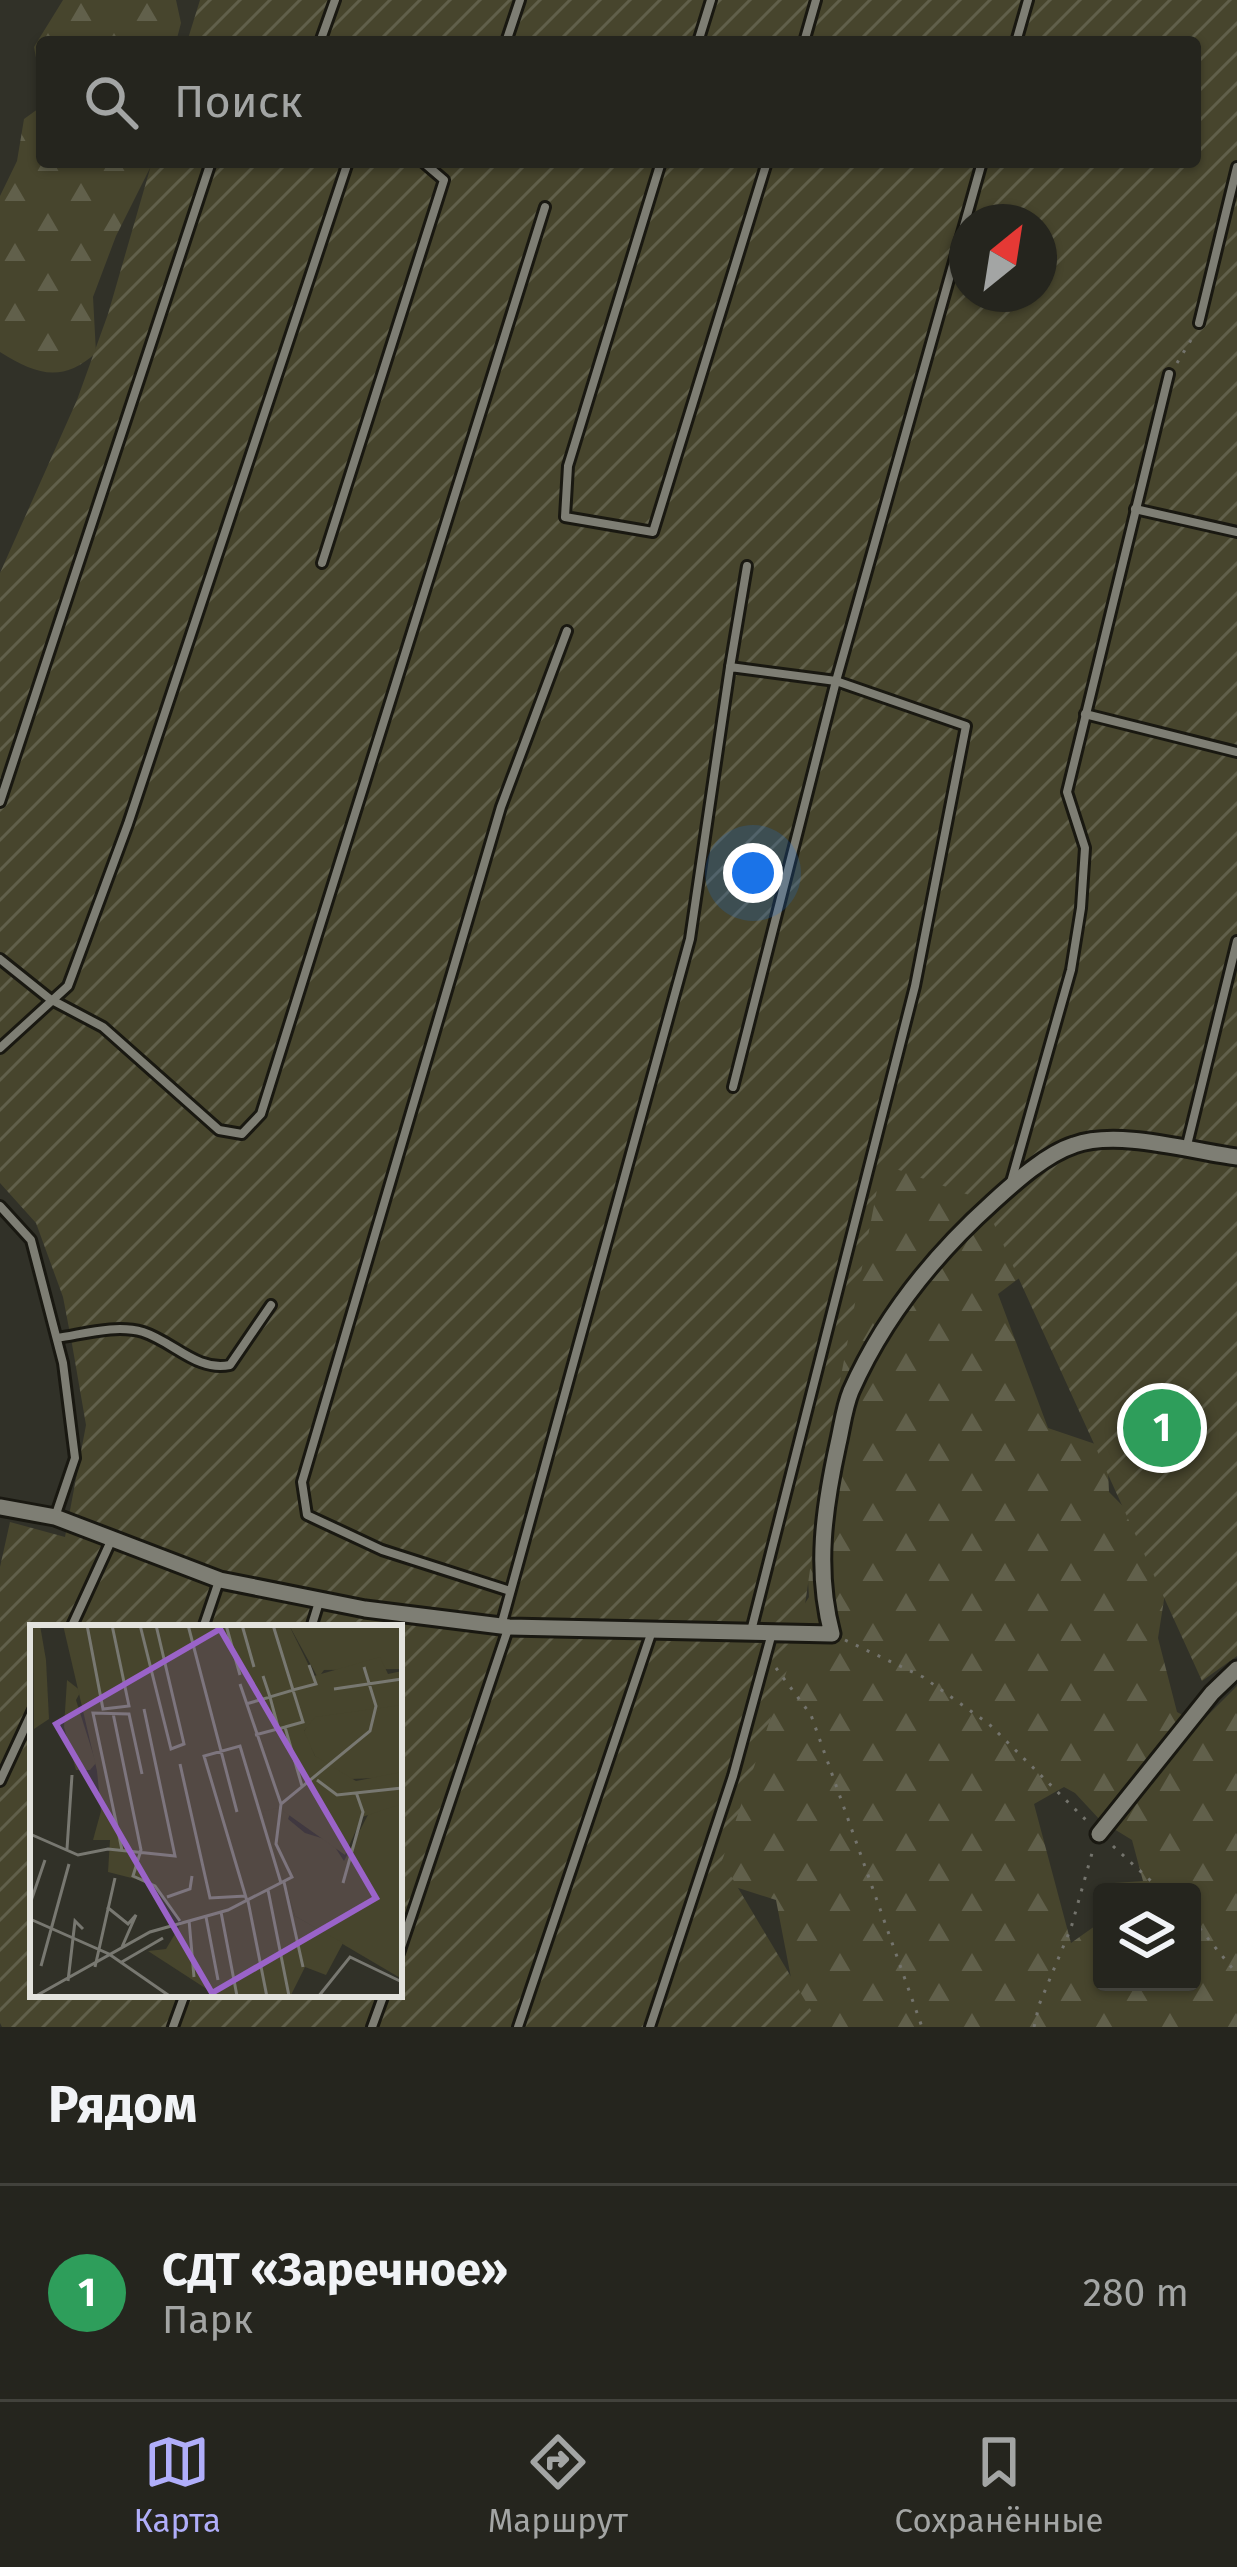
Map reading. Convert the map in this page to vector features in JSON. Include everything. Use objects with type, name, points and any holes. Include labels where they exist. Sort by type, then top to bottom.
[{"type":"street","points":[[0,1507],[55,1517],[220,1580],[320,1600],[505,1627],[832,1634],[825,1608],[825,1503],[849,1395],[892,1315],[948,1246],[1009,1188],[1070,1146],[1119,1139],[1237,1157]]},
{"type":"street","points":[[1100,1834],[1237,1669]]},
{"type":"lane","points":[[322,36],[335,0]]},
{"type":"lane","points":[[508,36],[520,0]]},
{"type":"lane","points":[[700,36],[711,0]]},
{"type":"lane","points":[[805,36],[816,0]]},
{"type":"lane","points":[[1018,36],[1028,0]]},
{"type":"lane","points":[[1199,322],[1237,167]]},
{"type":"lane","points":[[0,802],[209,168]]},
{"type":"lane","points":[[0,1048],[68,986],[128,824],[346,168]]},
{"type":"lane","points":[[322,563],[444,180],[430,168]]},
{"type":"lane","points":[[659,168],[568,466],[565,517],[652,532],[765,168]]},
{"type":"lane","points":[[733,1087],[836,681],[980,168]]},
{"type":"lane","points":[[0,959],[50,999],[104,1027],[219,1130],[242,1134],[261,1114],[545,207]]},
{"type":"lane","points":[[1009,1188],[1071,970],[1085,848],[1067,792],[1169,374]]},
{"type":"lane","points":[[1135,509],[1237,532]]},
{"type":"lane","points":[[402,1943],[505,1627],[690,939],[747,566]]},
{"type":"lane","points":[[511,1592],[382,1550],[307,1515],[302,1482],[495,826],[566,631]]},
{"type":"lane","points":[[730,667],[836,681],[966,726],[915,986],[751,1632]]},
{"type":"lane","points":[[1085,714],[1237,752]]},
{"type":"lane","points":[[1186,1150],[1237,940]]},
{"type":"lane","points":[[0,1206],[31,1240],[57,1338],[74,1459],[55,1517]]},
{"type":"lane","points":[[57,1338],[121,1329],[141,1332],[214,1369],[230,1366],[271,1305]]},
{"type":"lane","points":[[71,1625],[111,1539]]},
{"type":"lane","points":[[204,1625],[220,1580]]},
{"type":"lane","points":[[312,1625],[320,1600]]},
{"type":"lane","points":[[518,2027],[653,1630]]},
{"type":"lane","points":[[650,2027],[733,1776],[772,1633]]},
{"type":"lane","points":[[0,1781],[30,1716]]},
{"type":"lane","points":[[173,2027],[184,1997]]},
{"type":"lane","points":[[372,2027],[383,1997]]},
{"type":"path","points":[[1169,374],[1199,322]]},
{"type":"path","points":[[772,1633],[768,1654],[811,1715],[922,2027]]},
{"type":"path","points":[[832,1634],[923,1677],[989,1724],[1153,1883]]},
{"type":"path","points":[[1034,2027],[1100,1834]]},
{"type":"path","points":[[1201,1930],[1237,1974]]},
{"type":"green space","points":[[63,0],[176,0],[181,23],[178,36],[41,36]]},
{"type":"green space","points":[[200,0],[1237,0],[1237,1656],[1202,1681],[983,1200],[882,1164],[828,1443],[802,1626],[722,1861],[821,2027],[2,2027],[0,2023],[0,1567],[10,1522],[65,1537],[86,1425],[63,1297],[36,1223],[0,1183],[0,573],[77,400],[108,314],[150,168],[1201,168],[1201,36],[189,36]]},
{"type":"green space","points":[[36,110],[36,168],[150,168],[116,236],[93,297],[96,353],[60,372],[26,366],[0,352],[0,196],[17,161],[24,119]]},
{"type":"green space","points":[[908,1052],[944,1071],[968,1114],[984,1184],[1045,1150],[1096,1136],[1114,1192],[1187,1195],[1237,1330],[1237,1550],[1232,1555],[1118,1256],[1076,1206],[1054,1252],[998,1294],[1048,1428],[1107,1448],[1109,1492],[1171,1555],[1158,1638],[1177,1712],[1199,1724],[1237,1686],[1237,2027],[813,2027],[797,2009],[776,1900],[729,1885],[722,1861],[754,1684],[809,1597],[806,1547],[828,1422],[819,1388],[846,1319],[876,1164]]},
{"type":"place","name":"СДТ «Заречное»","points":[[1162,1428]]}]
